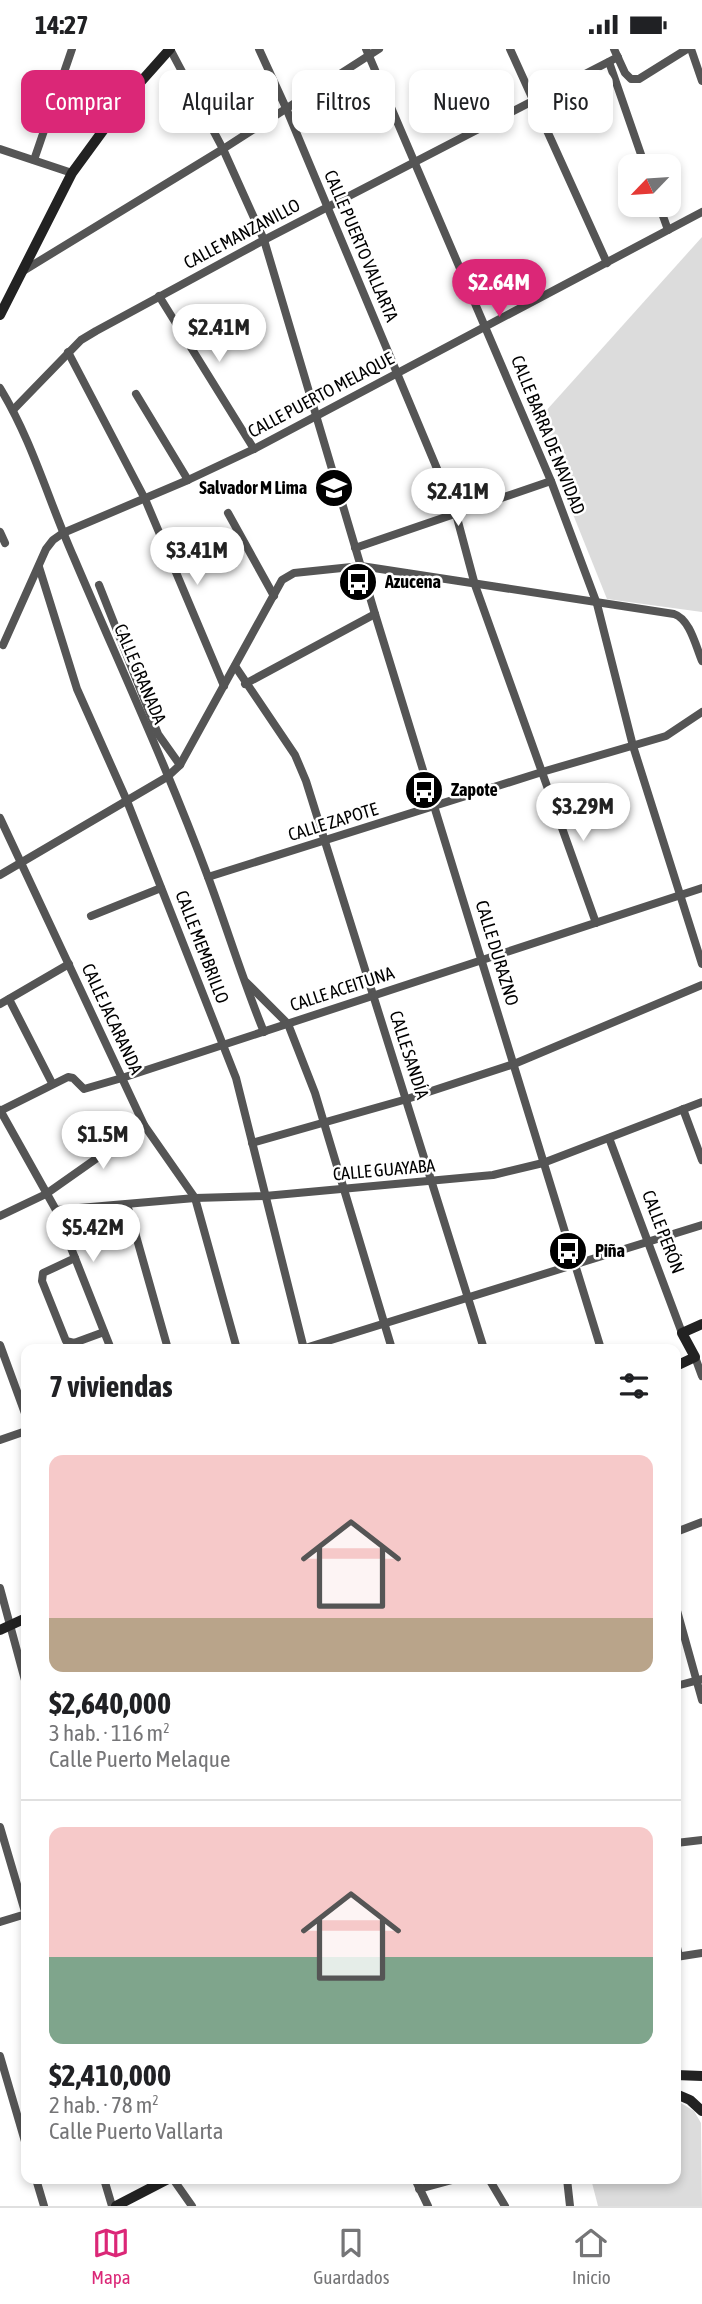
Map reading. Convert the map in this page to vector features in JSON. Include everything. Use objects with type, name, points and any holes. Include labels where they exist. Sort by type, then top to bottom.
[{"type":"street","points":[[34,160],[72,49]]},
{"type":"street","points":[[0,315],[72,173],[129,95],[170,49]]},
{"type":"street","name":"CALLE DURAZNO","points":[[170,49],[223,149],[264,240],[360,566],[599,1344]]},
{"type":"street","name":"CALLE PUERTO VALLARTA","points":[[260,49],[456,514],[475,585],[542,772]]},
{"type":"street","points":[[23,271],[223,149],[368,52],[379,49]]},
{"type":"street","points":[[510,49],[528,92]]},
{"type":"street","points":[[616,53],[625,73],[631,79],[639,79],[689,49],[702,81]]},
{"type":"street","name":"CALLE BARRA DE NAVIDAD","points":[[368,52],[551,481],[597,604],[633,746],[702,964]]},
{"type":"street","name":"CALLE MANZANILLO","points":[[593,70],[609,62],[616,53]]},
{"type":"street","points":[[609,62],[641,154]]},
{"type":"street","name":"CALLE MANZANILLO","points":[[13,410],[81,340],[264,240],[528,103]]},
{"type":"street","points":[[547,133],[607,263]]},
{"type":"street","points":[[0,149],[72,173]]},
{"type":"street","name":"CALLE PUERTO MELAQUE","points":[[3,645],[46,549],[63,533],[254,449],[702,212]]},
{"type":"street","points":[[663,217],[668,230]]},
{"type":"street","points":[[159,296],[254,449]]},
{"type":"street","points":[[68,352],[145,499],[223,686]]},
{"type":"street","name":"CALLE GRANADA","points":[[0,388],[13,410],[208,877],[264,1032]]},
{"type":"street","points":[[136,394],[188,480]]},
{"type":"street","points":[[355,548],[551,481]]},
{"type":"street","points":[[228,513],[274,596]]},
{"type":"street","points":[[0,532],[5,543]]},
{"type":"street","points":[[0,875],[167,777],[180,765],[282,580],[294,573],[360,566],[680,616],[702,661]]},
{"type":"street","name":"CALLE MEMBRILLO","points":[[39,567],[77,689],[127,801],[236,1078],[302,1344]]},
{"type":"street","points":[[99,585],[158,734],[180,765]]},
{"type":"street","points":[[245,684],[375,614]]},
{"type":"street","name":"CALLE SANDÍA","points":[[235,666],[295,755],[306,781],[482,1344]]},
{"type":"street","name":"CALLE ZAPOTE","points":[[208,877],[666,736],[702,712]]},
{"type":"street","points":[[542,772],[596,923]]},
{"type":"street","name":"CALLE JACARANDA","points":[[1,823],[144,1125],[195,1198],[236,1344]]},
{"type":"street","points":[[91,916],[161,888]]},
{"type":"street","name":"CALLE ACEITUNA","points":[[52,1083],[71,1076],[81,1088],[87,1089],[702,888]]},
{"type":"street","points":[[0,1004],[69,964]]},
{"type":"street","name":"CALLE GRANADA","points":[[242,977],[288,1024],[324,1123],[391,1344]]},
{"type":"street","points":[[252,1143],[407,1099],[514,1064],[702,985]]},
{"type":"street","points":[[9,999],[52,1083],[0,1110],[56,1210],[109,1344]]},
{"type":"street","name":"CALLE GUAYABA","points":[[56,1210],[195,1198],[265,1196],[493,1175],[543,1163],[702,1102]]},
{"type":"street","points":[[683,1109],[702,1160]]},
{"type":"street","points":[[0,1216],[46,1194],[144,1125]]},
{"type":"street","name":"CALLE PERÓN","points":[[609,1137],[682,1333],[702,1376]]},
{"type":"street","points":[[127,1204],[167,1344]]},
{"type":"street","points":[[320,1344],[702,1225]]},
{"type":"street","points":[[75,1258],[41,1275],[51,1304],[68,1343],[104,1332]]},
{"type":"street","points":[[682,1333],[702,1324]]},
{"type":"street","points":[[0,1345],[21,1402]]},
{"type":"street","points":[[681,1364],[695,1357]]},
{"type":"street","points":[[0,1440],[21,1433]]},
{"type":"street","points":[[681,1530],[702,1522]]},
{"type":"street","points":[[0,1588],[5,1628],[21,1671]]},
{"type":"street","points":[[5,1628],[21,1620]]},
{"type":"street","points":[[681,1623],[699,1680],[702,1700]]},
{"type":"street","points":[[681,1685],[699,1680]]},
{"type":"street","points":[[0,1827],[21,1898]]},
{"type":"street","points":[[681,1842],[702,1840]]},
{"type":"street","points":[[0,1922],[21,1916]]},
{"type":"street","points":[[681,1956],[702,1953]]},
{"type":"street","points":[[0,2056],[21,2128]]},
{"type":"street","points":[[681,2075],[702,2076]]},
{"type":"street","points":[[681,2096],[702,2111]]},
{"type":"street","points":[[37,2184],[44,2206]]},
{"type":"street","points":[[106,2184],[115,2206],[160,2184]]},
{"type":"street","points":[[174,2184],[192,2206]]},
{"type":"street","points":[[417,2184],[428,2206]]},
{"type":"street","points":[[419,2189],[438,2184]]},
{"type":"street","points":[[492,2184],[505,2206]]},
{"type":"street","points":[[568,2184],[570,2206]]},
{"type":"shaded area","points":[[702,237],[702,612],[607,599],[536,422]]},
{"type":"shaded area","points":[[681,2103],[694,2111],[701,2123],[702,2206],[598,2206],[592,2184],[681,2184]]},
{"type":"place","name":"Salvador M Lima","points":[[334,488]]},
{"type":"place","name":"Azucena","points":[[358,582]]},
{"type":"place","name":"Zapote","points":[[424,790]]},
{"type":"place","name":"Piña","points":[[568,1251]]}]
